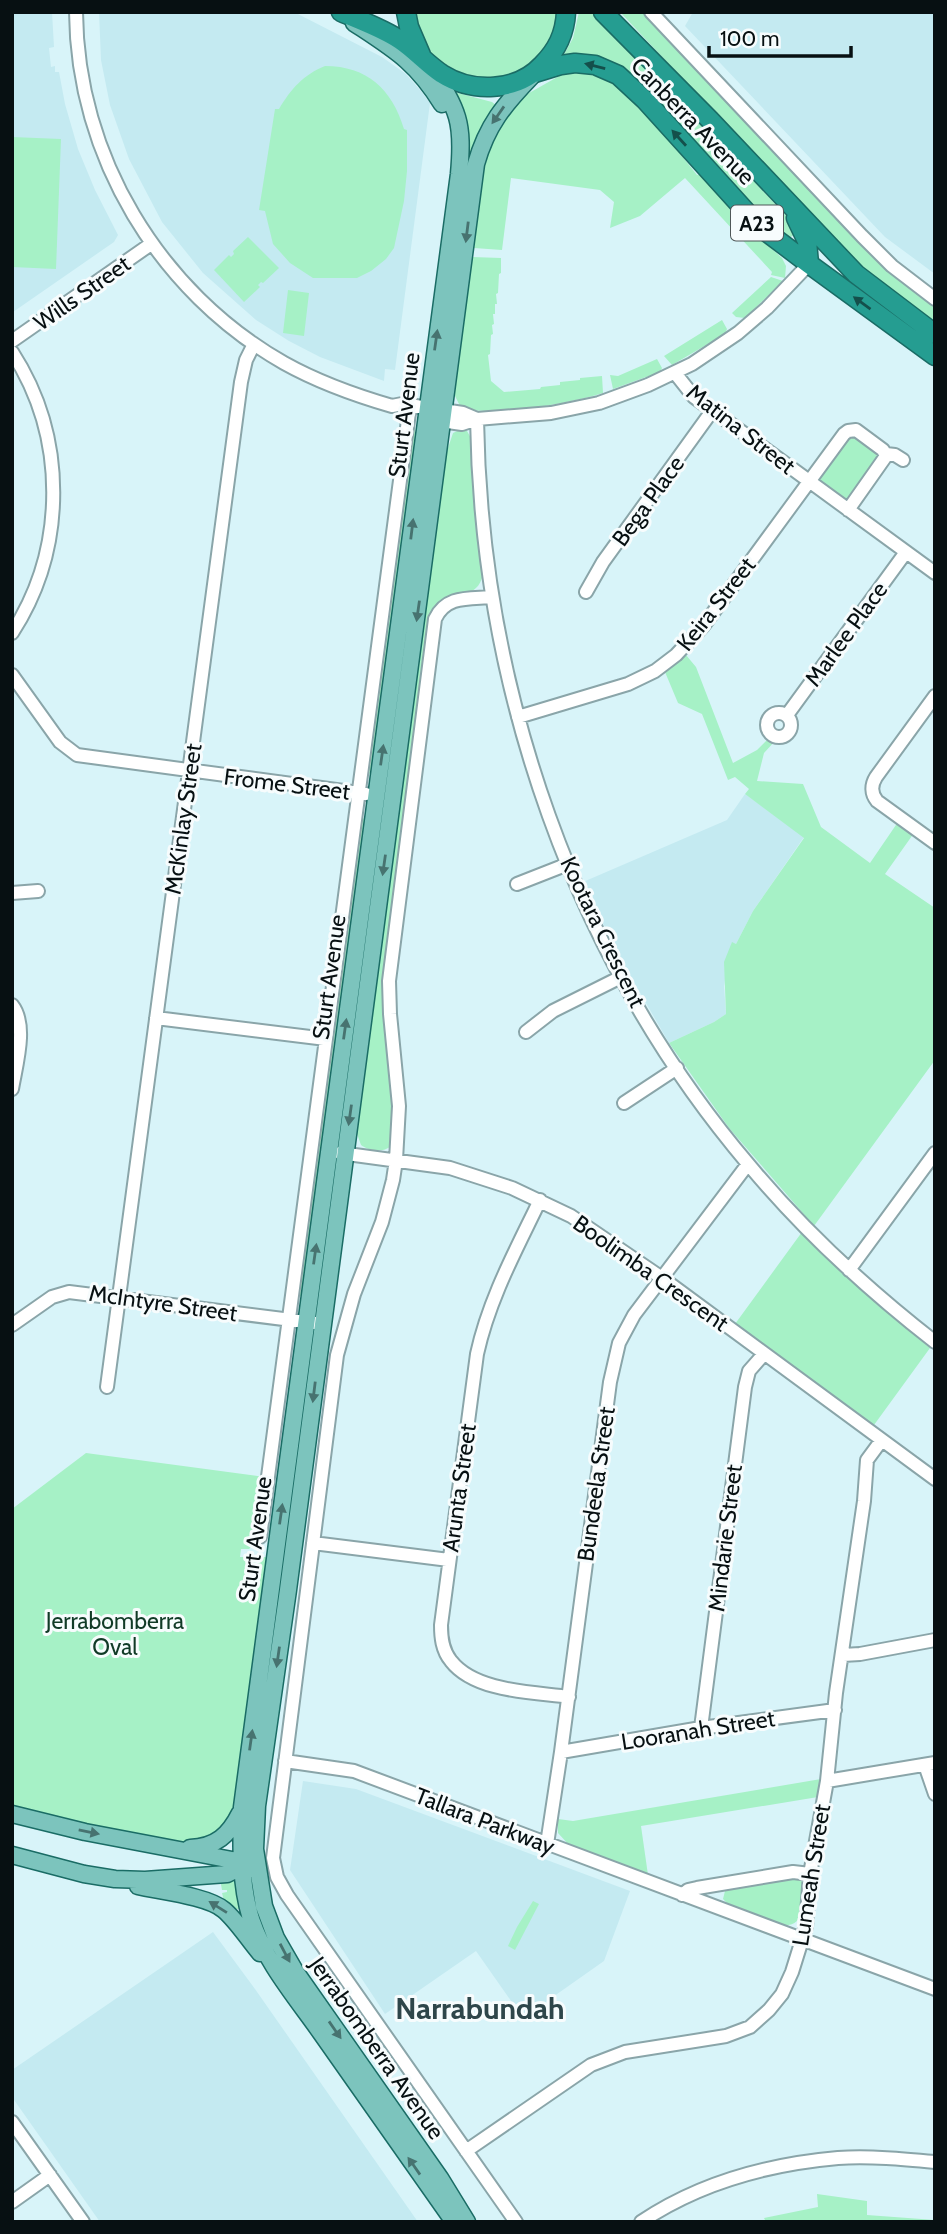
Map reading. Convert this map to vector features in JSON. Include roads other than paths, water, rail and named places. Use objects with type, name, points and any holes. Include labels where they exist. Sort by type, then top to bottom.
[{"type":"highway","name":"Canberra Avenue","points":[[339,12],[395,37],[451,79],[482,87],[506,85],[575,63],[595,65],[618,75],[645,100],[761,227],[935,356]]},
{"type":"highway","points":[[406,12],[412,34],[426,61]]},
{"type":"highway","points":[[534,74],[558,45],[565,28],[566,12]]},
{"type":"highway","name":"Canberra Avenue","points":[[603,12],[856,274],[935,334]]},
{"type":"highway","points":[[785,200],[808,245],[809,264],[837,265],[856,274]]},
{"type":"highway","points":[[781,243],[790,243],[797,239],[800,225]]},
{"type":"main road","points":[[339,12],[398,51],[419,73],[446,113],[453,130],[459,167]]},
{"type":"main road","points":[[614,12],[710,120]]},
{"type":"main road","name":"Sturt Avenue","points":[[426,61],[452,101],[458,117],[461,141],[435,415]]},
{"type":"main road","name":"Sturt Avenue","points":[[260,1886],[255,1849],[264,1750],[315,1323],[435,415],[481,145],[497,115],[534,74]]},
{"type":"main road","name":"Sturt Avenue","points":[[247,1902],[242,1864],[242,1807],[315,1323]]},
{"type":"main road","points":[[84,1874],[134,1880],[168,1879],[227,1874],[242,1864],[250,1849],[254,1797],[264,1750]]},
{"type":"main road","points":[[169,1849],[199,1847],[217,1842],[230,1829],[242,1807]]},
{"type":"main road","points":[[12,1814],[169,1849],[232,1860],[242,1864],[260,1886]]},
{"type":"main road","points":[[168,1879],[176,1864],[169,1849]]},
{"type":"main road","points":[[12,1855],[204,1900],[218,1906],[279,1976]]},
{"type":"main road","name":"Jerrabomberra Avenue","points":[[260,1886],[271,1924],[285,1955],[440,2178],[467,2222]]},
{"type":"main road","name":"Jerrabomberra Avenue","points":[[247,1902],[255,1928],[279,1976],[454,2222]]},
{"type":"main road","points":[[346,2069],[351,2063],[351,2052]]},
{"type":"street","points":[[76,12],[81,71],[93,123],[108,164],[125,201],[151,244],[173,272],[202,303],[254,344],[321,382],[392,406],[397,411],[409,410],[435,415],[466,414],[477,419],[536,415],[580,408],[635,391],[675,373],[738,333],[809,264]]},
{"type":"street","name":"Canberra Avenue","points":[[657,14],[862,236],[892,266],[935,299]]},
{"type":"street","name":"Wills Street","points":[[12,341],[151,244]]},
{"type":"street","name":"McKinlay Street","points":[[107,1387],[242,376],[254,344]]},
{"type":"street","points":[[12,352],[28,379],[43,418],[51,456],[54,495],[51,531],[43,568],[30,603],[12,633]]},
{"type":"street","name":"Matina Street","points":[[675,373],[689,393],[712,411],[935,573]]},
{"type":"street","name":"Sturt Avenue","points":[[260,1537],[409,410]]},
{"type":"street","name":"Bega Place","points":[[586,592],[603,562],[712,411]]},
{"type":"street","name":"Kootara Crescent","points":[[477,419],[482,517],[492,597],[518,717],[548,813],[568,864],[621,977],[677,1068],[748,1164],[813,1236],[897,1313],[934,1341]]},
{"type":"street","name":"Matina Street","points":[[809,482],[848,431],[859,432],[886,454]]},
{"type":"street","points":[[848,510],[884,461],[886,454],[903,460]]},
{"type":"street","name":"Keira Street","points":[[518,717],[620,688],[667,663],[702,629],[809,482]]},
{"type":"street","name":"Marlee Place","points":[[787,715],[905,552]]},
{"type":"street","points":[[285,1761],[337,1355],[354,1294],[382,1222],[396,1160],[399,1107],[389,981],[435,619],[443,606],[452,601],[492,597]]},
{"type":"street","name":"Frome Street","points":[[12,675],[60,742],[72,752],[91,758],[385,796]]},
{"type":"street","points":[[935,696],[876,777],[872,787],[877,801],[935,843]]},
{"type":"street","points":[[517,884],[568,864]]},
{"type":"street","points":[[12,893],[38,891]]},
{"type":"street","points":[[526,1032],[553,1012],[621,977]]},
{"type":"street","points":[[12,1005],[20,1018],[20,1031],[12,1089]]},
{"type":"street","points":[[156,1018],[326,1039]]},
{"type":"street","points":[[624,1103],[677,1068]]},
{"type":"street","name":"Boolimba Crescent","points":[[337,1152],[450,1168],[492,1181],[572,1216],[662,1278],[935,1479]]},
{"type":"street","points":[[849,1270],[935,1153]]},
{"type":"street","name":"Bundeela Street","points":[[547,1844],[613,1369],[619,1343],[634,1315],[748,1164]]},
{"type":"street","name":"Arunta Street","points":[[540,1200],[500,1282],[483,1326],[477,1353],[441,1625],[442,1642],[450,1661],[467,1675],[489,1685],[569,1697]]},
{"type":"street","name":"McIntyre Street","points":[[12,1325],[52,1297],[77,1292],[315,1323]]},
{"type":"street","name":"Mindarie Street","points":[[701,1728],[745,1387],[749,1371],[764,1354]]},
{"type":"street","name":"Lumeah Street","points":[[466,2151],[591,2065],[625,2052],[726,2036],[750,2027],[782,1994],[806,1927],[810,1874],[827,1781],[867,1460],[881,1441]]},
{"type":"street","points":[[313,1543],[449,1560]]},
{"type":"street","points":[[843,1655],[935,1640]]},
{"type":"street","name":"Looranah Street","points":[[561,1752],[701,1728],[835,1710]]},
{"type":"street","name":"Tallara Parkway","points":[[285,1761],[354,1771],[935,1989]]},
{"type":"street","name":"Jerrabomberra Avenue","points":[[285,1761],[273,1854],[277,1877],[282,1887],[516,2222]]},
{"type":"street","points":[[827,1781],[930,1764],[935,1794]]},
{"type":"street","points":[[682,1895],[688,1890],[793,1872],[810,1874]]},
{"type":"street","points":[[720,1909],[719,1891],[723,1884]]},
{"type":"street","points":[[12,2122],[83,2222]]},
{"type":"street","points":[[641,2222],[697,2192],[745,2174],[792,2164],[839,2158],[935,2162]]},
{"type":"street","points":[[12,2202],[50,2175]]},
{"type":"district","name":"Narrabundah","points":[[480,2008]]},
{"type":"park label","name":"Jerrabomberra Oval","points":[[115,1634]]}]
